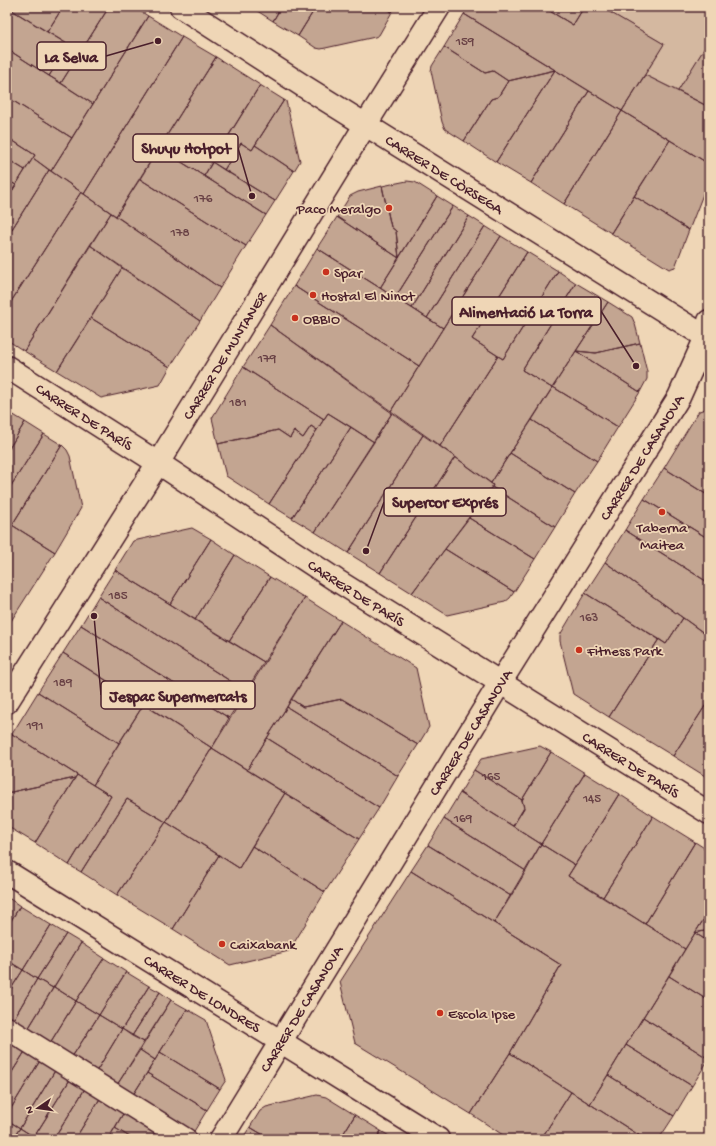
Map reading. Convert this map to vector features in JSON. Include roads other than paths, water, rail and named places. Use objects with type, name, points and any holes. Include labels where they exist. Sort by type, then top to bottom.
[{"type":"street","name":"CARRER DE CÒRSEGA","points":[[181,7],[366,124],[708,333]]},
{"type":"street","name":"CARRER DE MUNTANER","points":[[7,702],[158,463],[439,7]]},
{"type":"street","name":"CARRER DE CASANOVA","points":[[221,1139],[500,682],[679,397],[708,333]]},
{"type":"street","name":"CARRER DE PARÍS","points":[[7,367],[158,463],[336,580],[709,813]]},
{"type":"street","name":"CARRER DE LONDRES","points":[[7,872],[438,1139]]},
{"type":"street","points":[[7,1028],[185,1139]]},
{"type":"place","name":"La Selva","points":[[158,41]]},
{"type":"place","name":"Shuyu Hotpot","points":[[252,196]]},
{"type":"place","name":"Paco Meralgo","points":[[389,208]]},
{"type":"place","name":"Spar","points":[[326,272]]},
{"type":"place","name":"Hostal El Ninot","points":[[313,295]]},
{"type":"place","name":"OBBIO","points":[[295,318]]},
{"type":"place","name":"Alimentació La Torra","points":[[636,366]]},
{"type":"place","name":"Taberna Maitea","points":[[662,512]]},
{"type":"place","name":"Supercor Exprés","points":[[366,551]]},
{"type":"place","name":"Jespac Supermercats","points":[[94,616]]},
{"type":"place","name":"Fitness Park","points":[[579,650]]},
{"type":"place","name":"Caixabank","points":[[222,944]]},
{"type":"place","name":"Escola Ipse","points":[[440,1013]]}]
